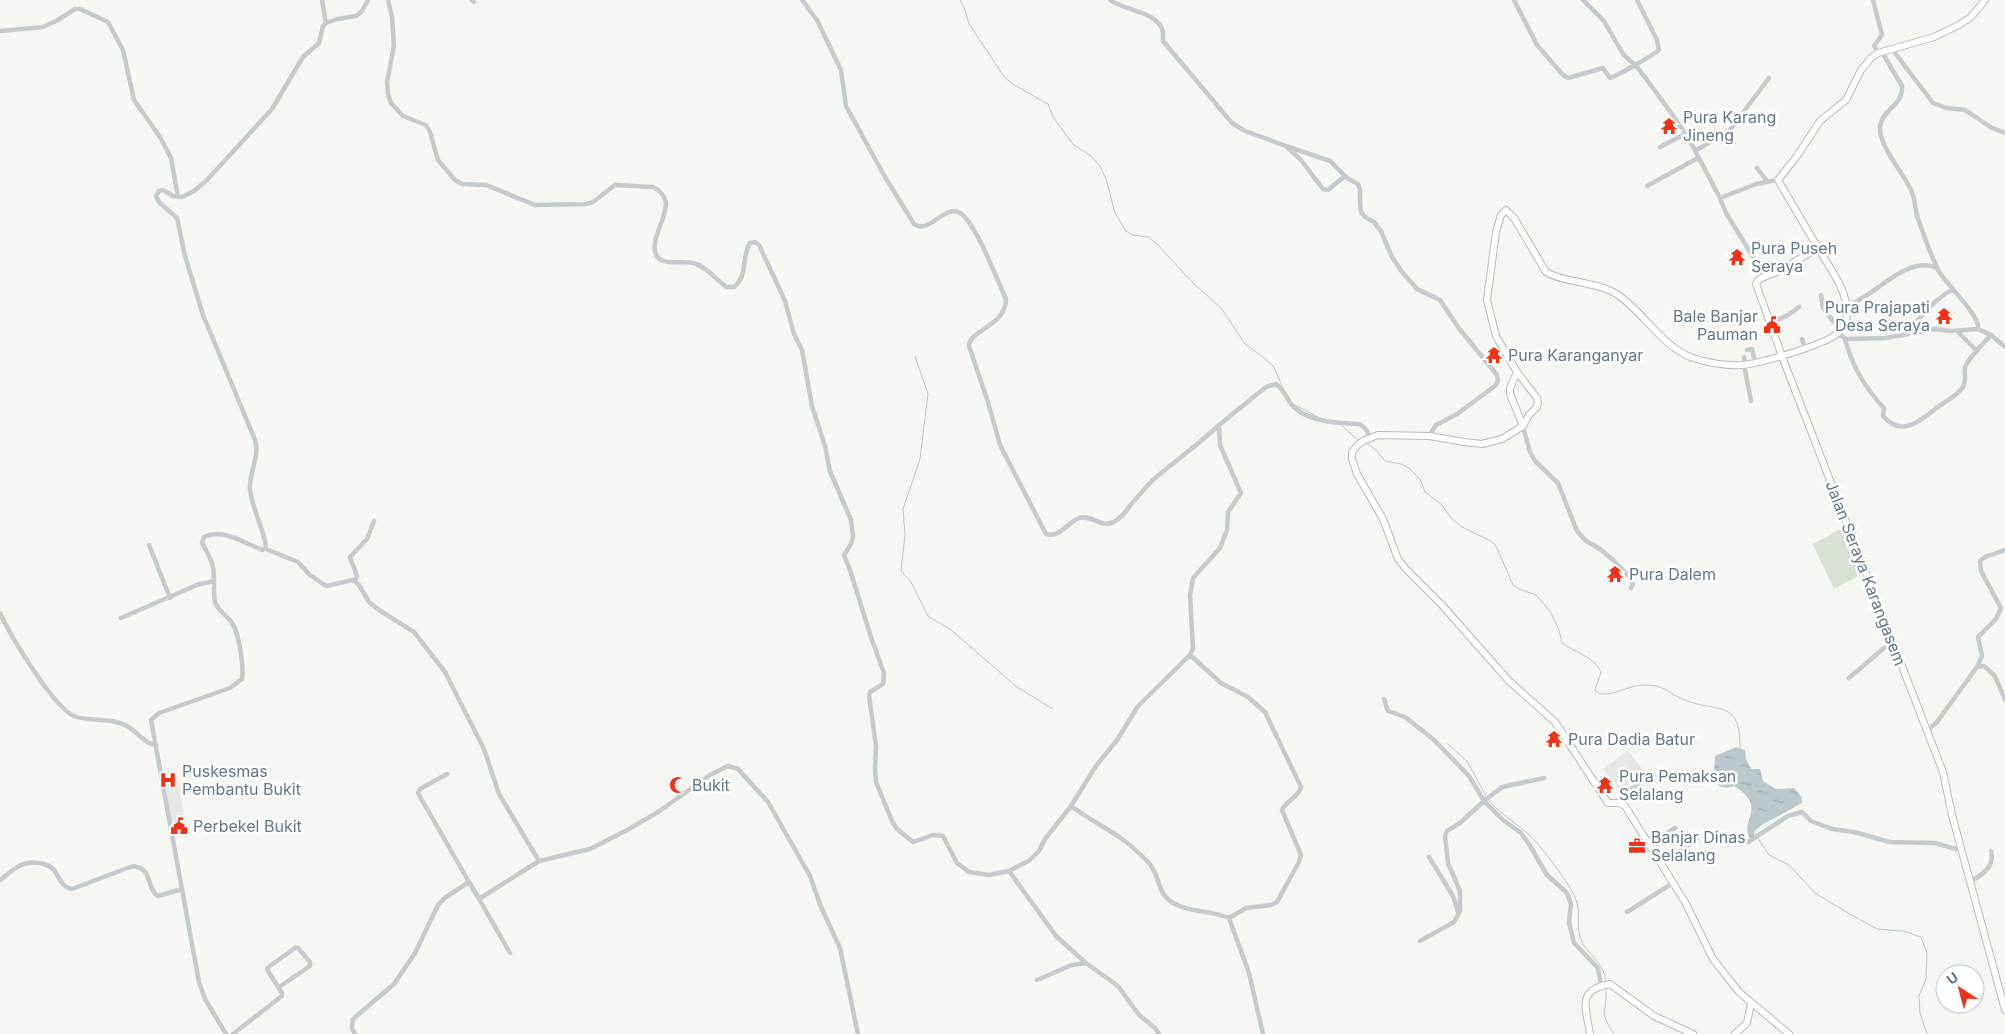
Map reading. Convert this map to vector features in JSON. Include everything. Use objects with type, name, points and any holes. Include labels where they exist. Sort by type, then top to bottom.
[{"type":"street","points":[[322,0],[326,23]]},
{"type":"street","points":[[266,549],[266,542],[252,502],[250,490],[251,473],[257,452],[255,440],[203,315],[185,256],[177,218],[159,202],[156,196],[159,191],[163,190],[182,197],[194,191],[207,180],[268,113],[303,58],[319,43],[323,26],[337,19],[356,16],[362,11],[368,0]]},
{"type":"street","points":[[388,0],[392,17],[394,46],[387,82],[391,103],[403,116],[426,126],[430,132],[438,160],[455,180],[462,184],[486,185],[535,205],[586,204],[593,202],[615,185],[653,187],[658,189],[665,197],[666,202],[655,245],[658,255],[662,260],[668,262],[695,263],[727,287],[734,287],[743,276],[745,254],[750,243],[755,242],[759,245],[785,301],[794,334],[802,350],[812,406],[825,446],[830,471],[850,520],[853,537],[844,555],[885,679],[883,684],[870,692],[869,696],[876,746],[874,770],[883,800],[897,829],[913,842],[933,835],[940,835],[945,839],[957,863],[965,870],[989,875],[1009,871],[1036,855],[1049,834],[1071,806],[1096,766],[1117,740],[1138,706],[1190,655],[1193,648],[1190,603],[1193,578],[1220,548],[1227,530],[1228,512],[1241,493],[1220,445],[1219,425]]},
{"type":"street","points":[[802,0],[817,20],[841,70],[846,106],[884,177],[914,224],[918,227],[922,226],[948,212],[958,212],[966,218],[1006,299],[1006,306],[1001,316],[971,339],[969,346],[1000,445],[1046,534],[1051,536],[1077,519],[1087,516],[1101,524],[1109,524],[1117,520],[1153,480],[1202,442],[1219,425],[1266,387],[1276,384],[1280,386],[1292,406],[1300,411],[1312,417],[1359,424],[1365,428],[1370,437]]},
{"type":"street","points":[[1110,0],[1120,6],[1140,11],[1152,18],[1162,31],[1163,41],[1234,125],[1330,161],[1358,184],[1361,212],[1374,222],[1381,231],[1392,258],[1402,272],[1417,288],[1440,300],[1458,327],[1497,375],[1498,381],[1495,386],[1457,414],[1436,425],[1430,436]]},
{"type":"street","points":[[1514,0],[1537,45],[1566,77],[1603,68],[1610,78],[1653,56],[1659,50],[1657,40],[1637,0]]},
{"type":"street","points":[[1583,0],[1600,16],[1623,54],[1664,103],[1685,134],[1720,198],[1726,213],[1765,276],[1777,272],[1818,248]]},
{"type":"street","points":[[1873,0],[1882,34],[1874,46],[1902,86],[1902,97],[1881,121],[1881,136],[1911,190],[1918,217],[1937,268],[1978,322],[1978,328]]},
{"type":"street","points":[[1720,198],[1767,181],[1778,180],[1797,156],[1820,121],[1846,100],[1864,66],[1880,52],[1934,37],[1959,25],[1971,17],[1985,0]]},
{"type":"street","points":[[0,30],[43,27],[80,8],[108,22],[123,50],[134,100],[160,137],[171,158],[178,197]]},
{"type":"street","points":[[1892,49],[1933,103],[1946,108],[1965,110],[1992,128],[2005,133]]},
{"type":"street","points":[[1695,151],[1730,130],[1769,78]]},
{"type":"street","points":[[1660,147],[1685,134]]},
{"type":"street","points":[[1286,146],[1301,160],[1323,189],[1328,190],[1346,176]]},
{"type":"street","points":[[1647,186],[1698,158]]},
{"type":"street","points":[[1757,168],[1767,181]]},
{"type":"street","points":[[1778,180],[1840,287],[1846,306],[1845,320],[1838,332],[1826,340],[1782,356],[1755,363],[1744,362],[1736,364],[1726,362],[1714,364],[1692,357],[1673,348],[1630,304],[1607,289],[1546,272],[1514,218],[1506,210],[1501,215],[1496,232],[1487,300],[1496,336],[1517,372],[1537,398],[1537,407],[1529,415],[1523,426],[1502,438],[1488,443],[1472,444],[1430,436],[1387,435],[1370,437],[1362,441],[1352,452],[1357,474],[1383,519],[1398,559],[1510,681],[1555,722],[1606,800],[1610,804],[1625,806],[1686,902],[1713,959],[1734,986],[1751,1003],[1790,1034]]},
{"type":"street","points":[[1846,306],[1860,300],[1885,282],[1914,267],[1926,264],[1937,268]]},
{"type":"street","name":"Jalan Seraya Karangasem","points":[[1765,276],[1759,279],[1756,284],[1943,772],[2005,1010]]},
{"type":"street","points":[[1902,336],[1937,300],[1953,290]]},
{"type":"street","points":[[1821,295],[1823,308],[1838,332],[1845,339],[1852,361],[1864,385],[1884,408],[1883,416],[1893,424],[1900,426],[1917,423],[1957,394],[1966,380],[1966,366],[1991,335]]},
{"type":"street","points":[[1770,323],[1781,319],[1799,307]]},
{"type":"street","points":[[1845,339],[1886,338],[1940,328],[1957,331],[1978,328],[1991,335],[2005,347]]},
{"type":"street","points":[[1957,331],[1977,350]]},
{"type":"street","points":[[1802,339],[1805,348]]},
{"type":"street","points":[[1747,350],[1752,349],[1755,363]]},
{"type":"street","points":[[1744,362],[1751,401]]},
{"type":"street","points":[[1517,372],[1510,388],[1510,394],[1523,426],[1530,452],[1535,461],[1558,483],[1577,531],[1631,578],[1631,588]]},
{"type":"street","points":[[355,581],[357,576],[350,557],[367,539],[374,521]]},
{"type":"street","points":[[226,1034],[201,991],[151,723],[154,716],[230,688],[242,679],[243,672],[236,631],[232,622],[218,608],[215,602],[212,560],[202,543],[207,536],[217,534],[226,536],[298,562],[310,575],[326,586],[350,580],[355,581],[370,602],[379,610],[414,632],[445,672],[484,749],[499,794],[539,861]]},
{"type":"street","points":[[149,545],[170,598]]},
{"type":"street","points":[[1927,731],[1937,722],[1977,667],[1982,656],[1978,636],[1996,619],[2001,608],[1981,571],[1980,561],[1985,557],[2005,550]]},
{"type":"street","points":[[121,618],[197,586],[214,581]]},
{"type":"street","points":[[0,613],[25,659],[68,713],[81,717],[113,721],[128,726],[145,741],[156,745]]},
{"type":"street","points":[[1849,678],[1884,648],[1893,644]]},
{"type":"street","points":[[1071,806],[1089,820],[1123,840],[1147,861],[1154,870],[1160,887],[1171,902],[1189,909],[1229,918],[1246,908],[1274,904],[1281,897],[1300,858],[1300,851],[1282,810],[1300,792],[1301,787],[1265,712],[1248,697],[1221,683],[1190,655]]},
{"type":"street","points":[[1977,667],[1984,666],[1992,672],[2005,700]]},
{"type":"street","points":[[1384,699],[1388,711],[1404,716],[1417,725],[1464,771],[1484,801],[1503,820],[1521,833],[1534,850],[1547,875],[1567,893],[1571,904],[1569,922],[1574,943],[1598,968],[1602,986]]},
{"type":"street","points":[[479,899],[539,861],[590,849],[658,812],[721,768],[728,766],[736,768],[768,802],[810,876],[821,907],[840,948],[858,1034]]},
{"type":"street","points":[[447,774],[420,789],[418,793],[510,953]]},
{"type":"street","points":[[1420,941],[1454,922],[1458,916],[1462,896],[1448,863],[1446,836],[1450,829],[1502,788],[1544,778]]},
{"type":"street","points":[[1619,804],[1626,794],[1638,784]]},
{"type":"street","points":[[1748,842],[1788,816],[1802,812],[1812,821],[1832,829],[1854,832],[1890,842],[1935,843],[1963,851]]},
{"type":"street","points":[[1649,845],[1675,828]]},
{"type":"street","points":[[1661,864],[1697,839]]},
{"type":"street","points":[[1971,881],[1982,874],[1989,866],[1993,859],[1991,851]]},
{"type":"street","points":[[1429,857],[1453,896],[1458,916]]},
{"type":"street","points":[[0,880],[18,866],[27,862],[35,863],[50,866],[64,887],[72,889],[133,866],[138,867],[147,874],[153,892],[158,896],[182,889]]},
{"type":"street","points":[[1009,871],[1056,936],[1118,986],[1139,1014],[1159,1034]]},
{"type":"street","points":[[355,1034],[352,1028],[353,1019],[394,984],[415,953],[438,905],[468,882]]},
{"type":"street","points":[[1627,912],[1673,883]]},
{"type":"street","points":[[1229,918],[1249,973],[1263,1034]]},
{"type":"street","points":[[233,1034],[281,998],[283,994],[279,988],[267,968],[295,948],[298,948],[310,962],[310,966],[279,988]]},
{"type":"street","points":[[1037,980],[1064,968],[1086,962]]},
{"type":"street","points":[[1590,1034],[1585,1008],[1586,1000],[1594,988],[1610,984],[1654,1016],[1692,1034]]},
{"type":"street","points":[[1734,1034],[1747,1023],[1751,1003]]},
{"type":"street","points":[[1750,1015],[1758,1012],[1762,1013]]},
{"type":"shaded area","points":[[1843,528],[1862,574],[1834,589],[1813,544]]},
{"type":"shaded area","points":[[1628,750],[1644,771],[1620,791],[1603,769]]},
{"type":"shaded area","points":[[179,783],[184,820],[171,822],[165,785]]},
{"type":"water","points":[[1736,747],[1745,750],[1746,759],[1751,769],[1760,769],[1763,781],[1776,789],[1794,788],[1801,796],[1802,803],[1760,826],[1754,832],[1755,837],[1751,840],[1747,827],[1752,808],[1750,801],[1734,786],[1726,788],[1719,786],[1714,772],[1715,756]]},
{"type":"waterway","points":[[960,0],[969,24],[1005,78],[1048,104],[1053,117],[1073,144],[1091,156],[1100,166],[1106,179],[1115,213],[1126,231],[1133,235],[1148,237],[1158,245],[1193,283],[1221,308],[1245,344],[1274,367],[1282,386]]},
{"type":"waterway","points":[[915,356],[928,394],[920,459],[903,509],[905,535],[901,571],[911,582],[928,616],[951,630],[1017,687],[1053,709]]},
{"type":"waterway","points":[[1295,405],[1318,417]]},
{"type":"waterway","points":[[1341,425],[1358,440]]},
{"type":"waterway","points":[[1367,443],[1385,461],[1401,464],[1409,468],[1420,479],[1425,492],[1442,505],[1450,517],[1462,527],[1491,541],[1496,546],[1513,585],[1536,595],[1550,611],[1559,630],[1562,643],[1589,658],[1598,667],[1601,672],[1595,690],[1600,694],[1606,694],[1639,685],[1651,685],[1695,703],[1724,710],[1731,714],[1736,721],[1740,749]]},
{"type":"waterway","points":[[1448,744],[1467,761],[1486,796]]},
{"type":"waterway","points":[[1488,799],[1532,838],[1563,876],[1577,903],[1580,937],[1586,949],[1602,969],[1606,982]]},
{"type":"waterway","points":[[1757,837],[1769,855],[1789,865],[1815,893],[1877,929],[1903,931],[1921,937],[1927,953],[1926,979],[1919,996],[1920,1013],[1927,1034]]},
{"type":"waterway","points":[[1606,988],[1604,1011],[1606,1020],[1614,1034]]},
{"type":"place","name":"Pura Karang Jineng","points":[[1669,126]]},
{"type":"place","name":"Pura Puseh Seraya","points":[[1737,257]]},
{"type":"place","name":"Pura Prajapati Desa Seraya","points":[[1944,316]]},
{"type":"place","name":"Bale Banjar Pauman","points":[[1772,325]]},
{"type":"place","name":"Pura Karanganyar","points":[[1494,355]]},
{"type":"place","name":"Pura Dalem","points":[[1615,574]]},
{"type":"place","name":"Pura Dadia Batur","points":[[1554,739]]},
{"type":"place","name":"Puskesmas Pembantu Bukit","points":[[168,780]]},
{"type":"place","name":"Bukit","points":[[678,785]]},
{"type":"place","name":"Pura Pemaksan Selalang","points":[[1605,785]]},
{"type":"place","name":"Perbekel Bukit","points":[[179,826]]},
{"type":"place","name":"Banjar Dinas Selalang","points":[[1637,846]]}]
